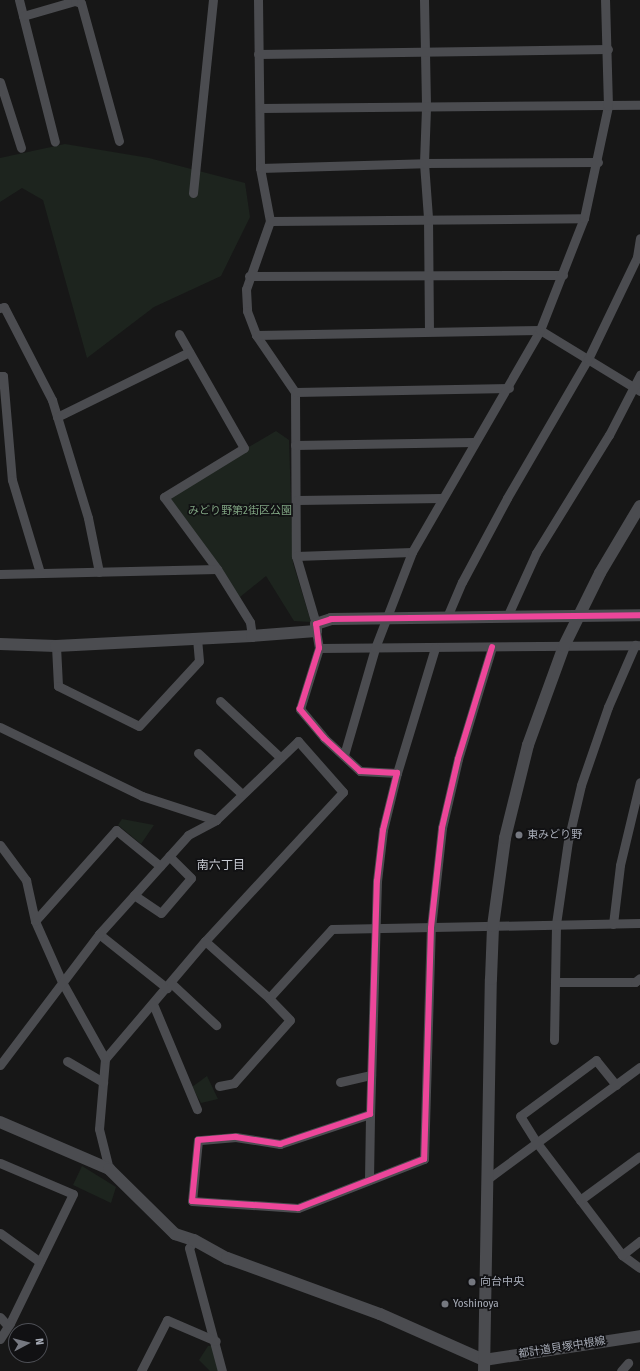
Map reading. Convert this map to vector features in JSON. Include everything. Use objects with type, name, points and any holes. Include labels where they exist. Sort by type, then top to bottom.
[{"type":"street","points":[[19,0],[56,142]]},
{"type":"street","points":[[193,193],[213,0]]},
{"type":"street","points":[[258,0],[260,168],[270,221],[249,276],[246,289],[247,311],[256,335],[295,392],[297,500],[296,556],[316,627],[319,648],[300,709],[324,738],[360,771],[397,773]]},
{"type":"street","points":[[424,0],[426,52],[424,163],[428,218],[429,331]]},
{"type":"street","points":[[344,755],[375,648],[412,552],[474,442],[509,388],[540,330],[563,275],[584,218],[598,162],[608,106],[608,49],[605,0]]},
{"type":"street","points":[[23,16],[75,1],[81,3],[119,141]]},
{"type":"street","points":[[258,54],[608,49]]},
{"type":"street","points":[[0,82],[21,148]]},
{"type":"street","points":[[260,108],[426,108],[640,105]]},
{"type":"street","points":[[260,168],[424,163],[598,162]]},
{"type":"street","points":[[270,221],[428,218],[584,218]]},
{"type":"street","points":[[447,617],[462,582],[507,498],[588,359],[637,257],[640,238]]},
{"type":"street","points":[[249,276],[429,274],[563,275]]},
{"type":"street","points":[[0,308],[4,307],[52,400],[88,518],[99,572]]},
{"type":"street","points":[[256,335],[540,330],[637,390]]},
{"type":"street","points":[[179,334],[244,448],[164,497],[217,570],[250,622],[252,636]]},
{"type":"street","points":[[57,417],[189,352]]},
{"type":"street","points":[[507,617],[536,554],[637,390],[640,375]]},
{"type":"street","points":[[0,376],[3,376],[12,480],[40,573]]},
{"type":"street","points":[[295,392],[509,388]]},
{"type":"street","points":[[295,445],[474,442]]},
{"type":"street","points":[[297,500],[442,498]]},
{"type":"street","points":[[0,1122],[109,1169],[174,1234],[194,1240],[228,1258],[380,1314],[484,1365],[486,1180],[493,926],[505,838],[516,789],[543,698],[564,646],[600,573],[640,506]]},
{"type":"street","points":[[296,556],[412,552]]},
{"type":"street","points":[[0,574],[217,570]]},
{"type":"street","points":[[0,644],[56,646],[252,636],[316,627],[331,619],[640,615]]},
{"type":"street","points":[[56,646],[58,686],[139,726],[199,661],[197,638]]},
{"type":"street","points":[[319,648],[637,645],[608,707],[582,785],[568,841],[556,924],[554,1040]]},
{"type":"street","points":[[370,1114],[280,1144],[236,1137],[198,1140],[192,1200],[298,1208],[424,1159],[431,928],[442,828],[460,752],[492,647]]},
{"type":"street","points":[[369,1180],[374,927],[382,830],[397,773],[435,648]]},
{"type":"street","points":[[220,701],[280,758]]},
{"type":"street","points":[[0,727],[142,796],[216,820]]},
{"type":"street","points":[[0,1065],[99,934],[188,835],[216,820],[298,741],[343,792],[205,941],[153,1004],[104,1059]]},
{"type":"street","points":[[198,753],[242,794]]},
{"type":"street","points":[[613,924],[620,865],[640,782]]},
{"type":"street","points":[[35,921],[116,830],[160,866]]},
{"type":"street","points":[[0,845],[26,880],[35,921],[62,982],[104,1059],[99,1129],[109,1169]]},
{"type":"street","points":[[134,895],[161,913],[192,878],[169,856]]},
{"type":"street","points":[[269,998],[332,929],[640,923]]},
{"type":"street","points":[[99,934],[169,985],[216,1025]]},
{"type":"street","points":[[205,941],[269,998],[290,1020],[234,1083],[219,1086]]},
{"type":"street","points":[[555,982],[635,982],[640,978]]},
{"type":"street","points":[[153,1004],[197,1109]]},
{"type":"street","points":[[616,1085],[596,1060],[520,1116],[537,1143],[622,1254],[640,1268]]},
{"type":"street","points":[[67,1061],[102,1082]]},
{"type":"street","points":[[486,1180],[640,1067]]},
{"type":"street","points":[[340,1082],[371,1075]]},
{"type":"street","points":[[580,1200],[640,1156]]},
{"type":"street","points":[[0,1163],[73,1194],[10,1323]]},
{"type":"street","points":[[0,1233],[40,1262]]},
{"type":"street","points":[[194,1240],[189,1248],[216,1341],[222,1371]]},
{"type":"street","points":[[622,1254],[640,1241]]},
{"type":"street","points":[[0,1317],[8,1326],[0,1338]]},
{"type":"street","points":[[141,1371],[167,1320],[216,1341]]},
{"type":"street","name":"都計道貝塚中根線","points":[[484,1365],[640,1336]]},
{"type":"street","points":[[621,1371],[628,1363]]},
{"type":"green space","points":[[65,144],[149,158],[245,183],[250,217],[221,276],[154,307],[87,358],[43,200],[22,188],[0,202],[0,158]]},
{"type":"green space","name":"みどり野第2街区公園","points":[[276,431],[289,440],[293,563],[311,622],[294,621],[266,576],[240,597],[235,595],[167,495]]},
{"type":"green space","points":[[122,819],[154,825],[141,844],[118,825]]},
{"type":"green space","points":[[207,1076],[218,1099],[201,1103],[192,1087]]},
{"type":"green space","points":[[82,1166],[116,1187],[111,1203],[73,1185]]},
{"type":"green space","points":[[208,1346],[214,1346],[220,1371],[210,1371],[199,1360]]},
{"type":"cycle path","points":[[492,647],[458,759],[442,828],[431,928],[424,1159],[298,1208],[192,1201],[198,1140],[236,1137],[280,1144],[370,1114],[377,881],[383,830],[397,773],[360,771],[324,738],[300,709],[319,648],[316,624],[331,619],[640,615]]},
{"type":"place","name":"東みどり野","points":[[519,835]]},
{"type":"place","name":"向台中央","points":[[472,1282]]},
{"type":"place","name":"Yoshinoya","points":[[445,1304]]},
{"type":"district","name":"南六丁目","points":[[221,866]]}]
